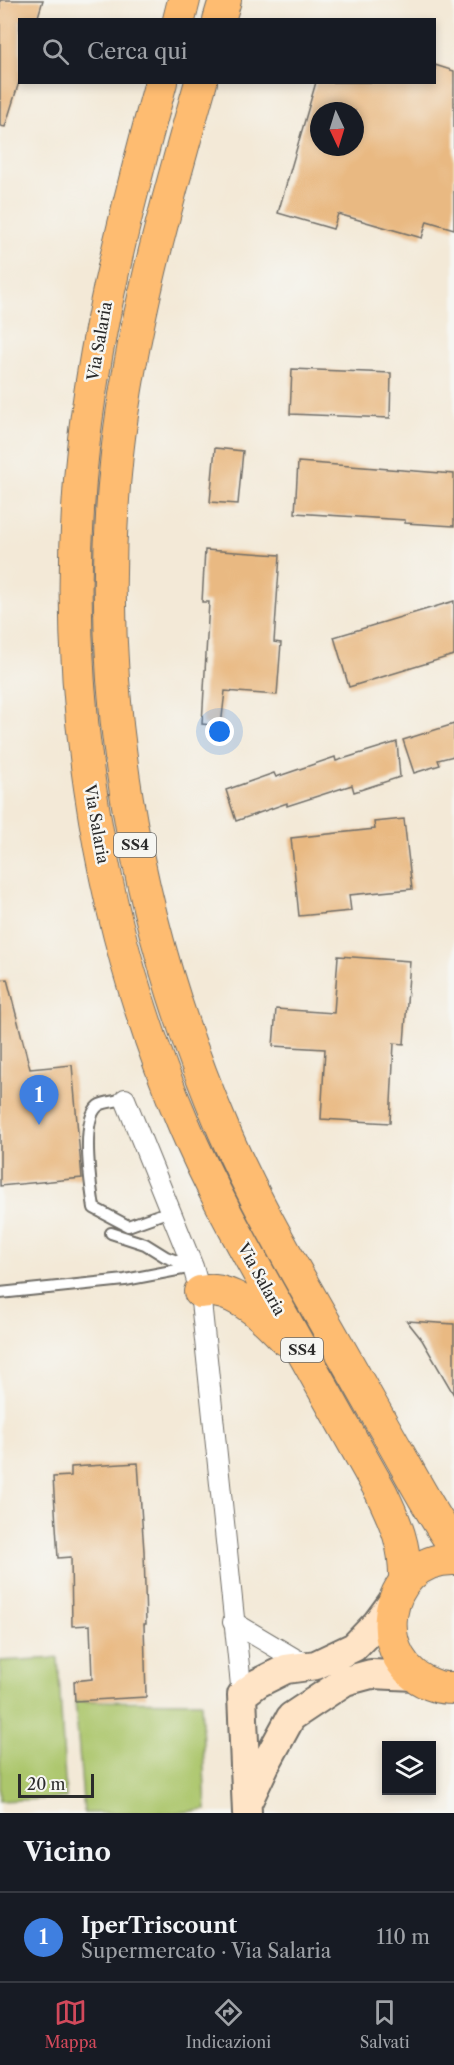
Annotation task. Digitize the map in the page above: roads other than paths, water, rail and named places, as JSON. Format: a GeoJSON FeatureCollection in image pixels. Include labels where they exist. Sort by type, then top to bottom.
{"type":"FeatureCollection","features":[{"type":"Feature","properties":{"kind":"main road"},"geometry":{"type":"LineString","coordinates":[[179,18],[184,0]]}},
{"type":"Feature","properties":{"kind":"main road"},"geometry":{"type":"LineString","coordinates":[[220,18],[225,0]]}},
{"type":"Feature","properties":{"kind":"main road","name":"Via Salaria"},"geometry":{"type":"LineString","coordinates":[[160,84],[109,285],[84,439],[76,536],[75,593],[79,683],[89,778],[111,898],[138,999],[183,1124],[231,1225],[395,1522],[406,1561],[389,1618],[391,1639],[400,1659],[440,1686]]}},
{"type":"Feature","properties":{"kind":"main road","name":"Via Salaria"},"geometry":{"type":"LineString","coordinates":[[200,84],[162,220],[144,295],[117,453],[112,522],[110,628],[116,723],[129,809],[140,871],[173,996],[197,1066],[225,1133],[279,1241],[429,1507],[454,1546]]}},
{"type":"Feature","properties":{"kind":"main road"},"geometry":{"type":"LineString","coordinates":[[196,1280],[214,1291],[243,1302],[272,1326],[311,1367]]}},
{"type":"Feature","properties":{"kind":"main road"},"geometry":{"type":"LineString","coordinates":[[399,1590],[422,1567],[445,1559],[454,1559]]}},
{"type":"Feature","properties":{"kind":"street"},"geometry":{"type":"LineString","coordinates":[[125,1099],[196,1280],[242,1695],[247,1808]]}},
{"type":"Feature","properties":{"kind":"street"},"geometry":{"type":"LineString","coordinates":[[242,1695],[258,1683],[286,1669],[316,1665],[354,1647],[377,1623],[399,1590]]}},
{"type":"Feature","properties":{"kind":"street"},"geometry":{"type":"LineString","coordinates":[[233,1622],[297,1660],[316,1665]]}},
{"type":"Feature","properties":{"kind":"street"},"geometry":{"type":"LineString","coordinates":[[247,1808],[266,1763],[291,1717],[345,1681],[370,1674],[440,1686]]}},
{"type":"Feature","properties":{"kind":"lane"},"geometry":{"type":"LineString","coordinates":[[125,1099],[99,1105],[94,1111],[88,1147],[94,1208],[128,1226]]}},
{"type":"Feature","properties":{"kind":"lane"},"geometry":{"type":"LineString","coordinates":[[170,1211],[111,1233],[144,1244],[166,1257],[196,1280]]}},
{"type":"Feature","properties":{"kind":"lane"},"geometry":{"type":"LineString","coordinates":[[0,1293],[125,1281],[196,1280]]}},
{"type":"Feature","properties":{"kind":"place","name":"IperTriscount"},"geometry":{"type":"Point","coordinates":[39,1125]}}]}
